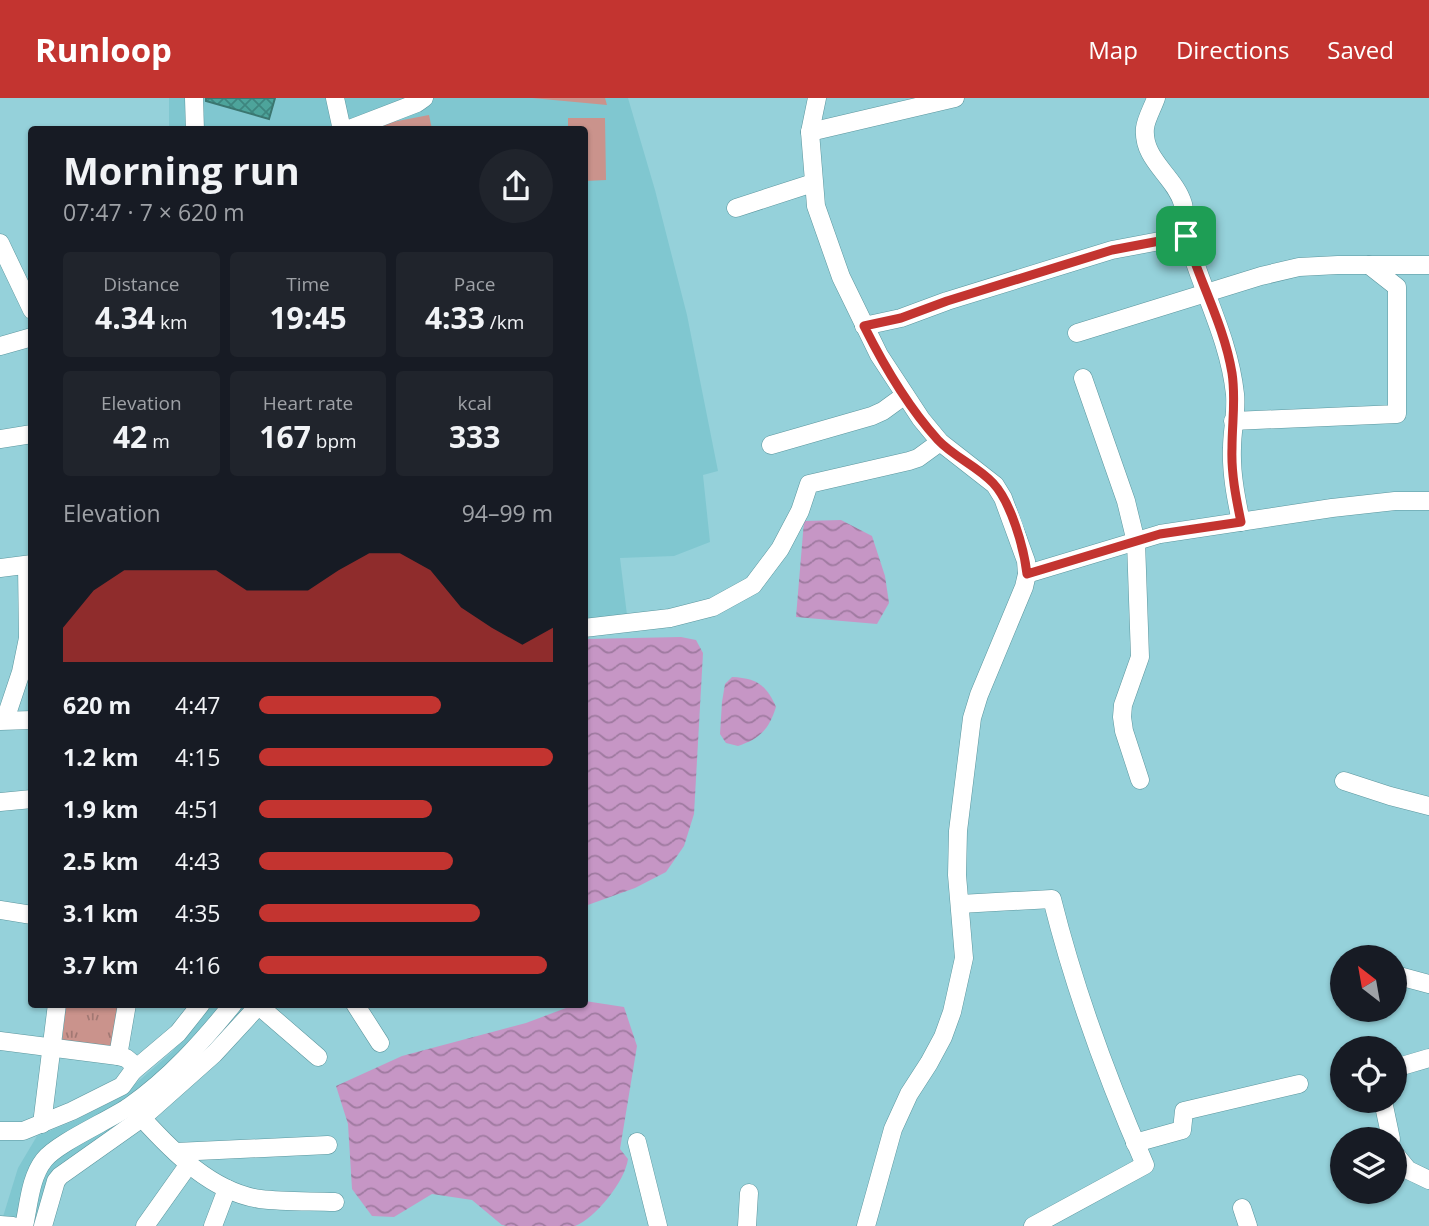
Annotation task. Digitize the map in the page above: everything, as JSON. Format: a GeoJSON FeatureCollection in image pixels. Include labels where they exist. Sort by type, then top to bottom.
{"type":"FeatureCollection","features":[{"type":"Feature","properties":{"kind":"street"},"geometry":{"type":"LineString","coordinates":[[194,98],[195,126]]}},
{"type":"Feature","properties":{"kind":"street"},"geometry":{"type":"LineString","coordinates":[[335,98],[343,126]]}},
{"type":"Feature","properties":{"kind":"street"},"geometry":{"type":"LineString","coordinates":[[355,126],[424,98]]}},
{"type":"Feature","properties":{"kind":"street"},"geometry":{"type":"LineString","coordinates":[[817,98],[810,132],[816,206],[841,277],[879,355],[905,395],[940,442],[995,485],[1010,513],[1026,561],[1027,574],[972,718],[958,831],[964,958],[953,1012],[943,1038],[909,1094],[893,1129],[866,1226]]}},
{"type":"Feature","properties":{"kind":"street"},"geometry":{"type":"LineString","coordinates":[[810,132],[956,98]]}},
{"type":"Feature","properties":{"kind":"street"},"geometry":{"type":"LineString","coordinates":[[1156,98],[1145,128],[1147,143],[1157,165],[1178,190],[1184,205],[1186,236],[1229,359],[1235,397],[1231,449],[1241,522]]}},
{"type":"Feature","properties":{"kind":"street"},"geometry":{"type":"LineString","coordinates":[[736,208],[813,183]]}},
{"type":"Feature","properties":{"kind":"street"},"geometry":{"type":"LineString","coordinates":[[864,326],[901,318],[1112,250],[1186,236]]}},
{"type":"Feature","properties":{"kind":"street"},"geometry":{"type":"LineString","coordinates":[[0,243],[28,301]]}},
{"type":"Feature","properties":{"kind":"street"},"geometry":{"type":"LineString","coordinates":[[1233,421],[1397,414],[1396,286],[1369,265]]}},
{"type":"Feature","properties":{"kind":"street"},"geometry":{"type":"LineString","coordinates":[[1077,333],[1299,267],[1429,265]]}},
{"type":"Feature","properties":{"kind":"street"},"geometry":{"type":"LineString","coordinates":[[0,346],[28,338]]}},
{"type":"Feature","properties":{"kind":"street"},"geometry":{"type":"LineString","coordinates":[[1083,378],[1126,500],[1136,542],[1140,657],[1123,705],[1122,717],[1140,780]]}},
{"type":"Feature","properties":{"kind":"street"},"geometry":{"type":"LineString","coordinates":[[771,445],[872,416],[884,411],[905,395]]}},
{"type":"Feature","properties":{"kind":"street"},"geometry":{"type":"LineString","coordinates":[[0,439],[28,435]]}},
{"type":"Feature","properties":{"kind":"street"},"geometry":{"type":"LineString","coordinates":[[588,628],[670,618],[713,607],[753,585],[780,550],[800,511],[809,484],[909,461],[918,458],[940,442]]}},
{"type":"Feature","properties":{"kind":"street"},"geometry":{"type":"LineString","coordinates":[[1027,574],[1160,534],[1395,500],[1429,500]]}},
{"type":"Feature","properties":{"kind":"street"},"geometry":{"type":"LineString","coordinates":[[0,568],[28,564]]}},
{"type":"Feature","properties":{"kind":"street"},"geometry":{"type":"LineString","coordinates":[[28,638],[21,672],[3,721],[28,720]]}},
{"type":"Feature","properties":{"kind":"street"},"geometry":{"type":"LineString","coordinates":[[1344,781],[1429,806]]}},
{"type":"Feature","properties":{"kind":"street"},"geometry":{"type":"LineString","coordinates":[[0,802],[28,799]]}},
{"type":"Feature","properties":{"kind":"street"},"geometry":{"type":"LineString","coordinates":[[960,904],[1052,899],[1067,958],[1107,1077],[1145,1165],[1033,1226]]}},
{"type":"Feature","properties":{"kind":"street"},"geometry":{"type":"LineString","coordinates":[[0,914],[28,915]]}},
{"type":"Feature","properties":{"kind":"street"},"geometry":{"type":"LineString","coordinates":[[1407,978],[1429,984]]}},
{"type":"Feature","properties":{"kind":"street"},"geometry":{"type":"LineString","coordinates":[[42,1124],[56,1008]]}},
{"type":"Feature","properties":{"kind":"street"},"geometry":{"type":"LineString","coordinates":[[118,1056],[126,1008]]}},
{"type":"Feature","properties":{"kind":"street"},"geometry":{"type":"LineString","coordinates":[[0,1131],[23,1131],[42,1124],[122,1086],[133,1071],[178,1033],[198,1008]]}},
{"type":"Feature","properties":{"kind":"street"},"geometry":{"type":"LineString","coordinates":[[24,1226],[35,1176],[46,1157],[146,1094],[189,1056],[230,1008]]}},
{"type":"Feature","properties":{"kind":"street"},"geometry":{"type":"LineString","coordinates":[[43,1226],[56,1181],[60,1176],[142,1118],[214,1054],[257,1008]]}},
{"type":"Feature","properties":{"kind":"street"},"geometry":{"type":"LineString","coordinates":[[263,1008],[318,1057]]}},
{"type":"Feature","properties":{"kind":"street"},"geometry":{"type":"LineString","coordinates":[[358,1008],[380,1043]]}},
{"type":"Feature","properties":{"kind":"street"},"geometry":{"type":"LineString","coordinates":[[0,1041],[118,1056],[132,1063],[133,1071]]}},
{"type":"Feature","properties":{"kind":"street"},"geometry":{"type":"LineString","coordinates":[[1407,1064],[1429,1058]]}},
{"type":"Feature","properties":{"kind":"street"},"geometry":{"type":"LineString","coordinates":[[1135,1143],[1182,1130],[1184,1111],[1299,1084]]}},
{"type":"Feature","properties":{"kind":"street"},"geometry":{"type":"LineString","coordinates":[[142,1118],[182,1158],[227,1189],[260,1199],[335,1202]]}},
{"type":"Feature","properties":{"kind":"street"},"geometry":{"type":"LineString","coordinates":[[637,1142],[658,1226]]}},
{"type":"Feature","properties":{"kind":"street"},"geometry":{"type":"LineString","coordinates":[[182,1158],[328,1145]]}},
{"type":"Feature","properties":{"kind":"street"},"geometry":{"type":"LineString","coordinates":[[145,1226],[182,1158]]}},
{"type":"Feature","properties":{"kind":"street"},"geometry":{"type":"LineString","coordinates":[[1407,1169],[1429,1180]]}},
{"type":"Feature","properties":{"kind":"street"},"geometry":{"type":"LineString","coordinates":[[213,1226],[227,1189]]}},
{"type":"Feature","properties":{"kind":"street"},"geometry":{"type":"LineString","coordinates":[[747,1226],[750,1193]]}},
{"type":"Feature","properties":{"kind":"street"},"geometry":{"type":"LineString","coordinates":[[1242,1208],[1248,1226]]}},
{"type":"Feature","properties":{"kind":"street"},"geometry":{"type":"LineString","coordinates":[[0,1224],[13,1226]]}},
{"type":"Feature","properties":{"kind":"shaded area"},"geometry":{"type":"Polygon","coordinates":[[[169,98],[628,98],[687,315],[718,471],[703,475],[710,542],[674,556],[620,558],[627,615],[588,622],[588,126],[169,126],[169,98]]]}},
{"type":"Feature","properties":{"kind":"shaded area"},"geometry":{"type":"Polygon","coordinates":[[[207,1008],[249,1008],[181,1079],[55,1171],[40,1226],[2,1220],[18,1168],[37,1136],[119,1098],[172,1052],[207,1008]]]}},
{"type":"Feature","properties":{"kind":"green space"},"geometry":{"type":"Polygon","coordinates":[[[532,98],[605,98],[607,105],[532,98]]]}},
{"type":"Feature","properties":{"kind":"green space"},"geometry":{"type":"Polygon","coordinates":[[[429,115],[431,126],[371,126],[429,115]]]}},
{"type":"Feature","properties":{"kind":"green space"},"geometry":{"type":"Polygon","coordinates":[[[568,118],[605,118],[606,180],[588,181],[588,126],[568,126],[568,118]]]}},
{"type":"Feature","properties":{"kind":"green space"},"geometry":{"type":"Polygon","coordinates":[[[66,1008],[122,1008],[114,1054],[61,1050],[66,1008]]]}},
{"type":"Feature","properties":{"kind":"water"},"geometry":{"type":"Polygon","coordinates":[[[841,520],[872,536],[885,576],[889,603],[877,624],[796,617],[804,521],[841,520]]]}},
{"type":"Feature","properties":{"kind":"water"},"geometry":{"type":"Polygon","coordinates":[[[681,637],[696,640],[703,653],[694,814],[684,846],[666,872],[635,888],[588,905],[588,639],[681,637]]]}},
{"type":"Feature","properties":{"kind":"water"},"geometry":{"type":"Polygon","coordinates":[[[732,677],[760,684],[769,693],[776,707],[763,732],[738,746],[726,743],[720,734],[725,684],[732,677]]]}},
{"type":"Feature","properties":{"kind":"water"},"geometry":{"type":"Polygon","coordinates":[[[588,1001],[624,1007],[637,1046],[620,1149],[628,1159],[621,1178],[608,1198],[592,1215],[575,1226],[502,1225],[472,1200],[432,1194],[394,1217],[372,1216],[352,1189],[348,1124],[336,1086],[402,1056],[526,1023],[566,1008],[588,1008],[588,1001]]]}},
{"type":"Feature","properties":{"kind":"building"},"geometry":{"type":"Polygon","coordinates":[[[206,98],[275,98],[269,119],[206,101],[206,98]]]}},
{"type":"Feature","properties":{"kind":"route"},"geometry":{"type":"LineString","coordinates":[[1186,236],[1226,347],[1231,372],[1235,397],[1231,449],[1241,522],[1160,534],[1027,574],[1026,561],[1010,513],[995,485],[940,442],[921,419],[879,355],[864,326],[901,318],[1112,250],[1186,236]]}}]}
